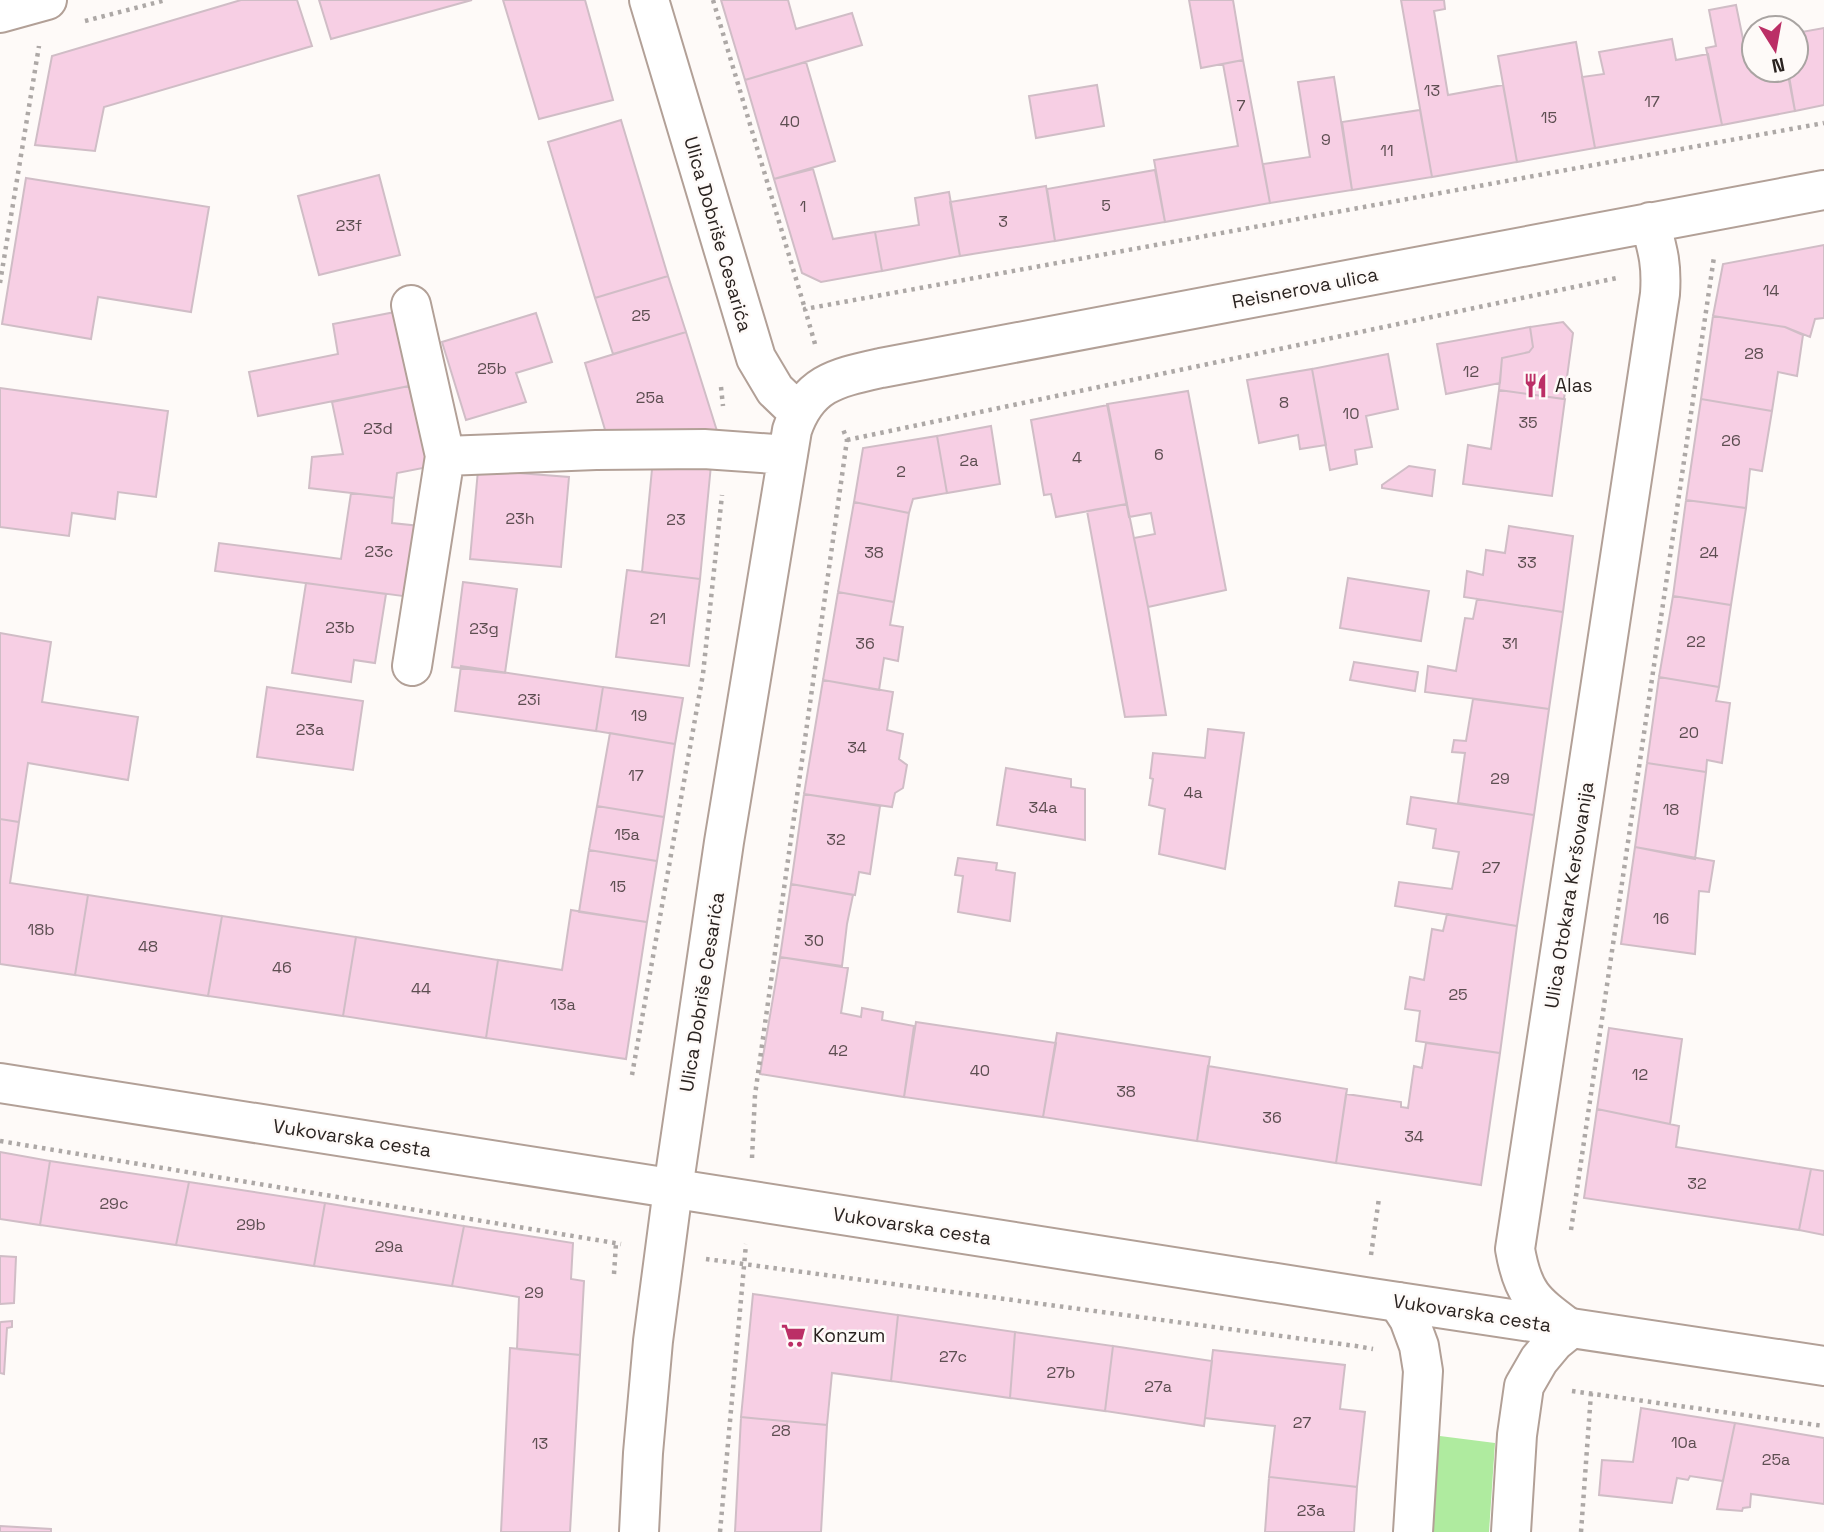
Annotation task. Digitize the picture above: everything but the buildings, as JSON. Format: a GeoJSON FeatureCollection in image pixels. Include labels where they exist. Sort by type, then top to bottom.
{"type":"FeatureCollection","features":[{"type":"Feature","properties":{"kind":"street"},"geometry":{"type":"LineString","coordinates":[[0,13],[47,0]]}},
{"type":"Feature","properties":{"kind":"street","name":"Ulica Dobriše Cesarića"},"geometry":{"type":"LineString","coordinates":[[639,1532],[653,1341],[673,1189],[724,842],[792,430],[799,412],[775,390],[755,358],[649,0]]}},
{"type":"Feature","properties":{"kind":"street","name":"Reisnerova ulica"},"geometry":{"type":"LineString","coordinates":[[799,412],[811,394],[827,384],[881,368],[1824,190]]}},
{"type":"Feature","properties":{"kind":"street","name":"Ulica Otokara Keršovanija"},"geometry":{"type":"LineString","coordinates":[[1570,1329],[1540,1307],[1527,1289],[1520,1274],[1515,1249],[1660,294],[1660,255],[1650,222]]}},
{"type":"Feature","properties":{"kind":"street"},"geometry":{"type":"LineString","coordinates":[[411,305],[445,456],[412,666]]}},
{"type":"Feature","properties":{"kind":"street"},"geometry":{"type":"LineString","coordinates":[[445,456],[596,450],[727,449],[788,455]]}},
{"type":"Feature","properties":{"kind":"street","name":"Vukovarska cesta"},"geometry":{"type":"LineString","coordinates":[[0,1083],[1570,1329],[1824,1366]]}},
{"type":"Feature","properties":{"kind":"street"},"geometry":{"type":"LineString","coordinates":[[1398,1302],[1409,1320],[1419,1346],[1423,1371],[1413,1532]]}},
{"type":"Feature","properties":{"kind":"street"},"geometry":{"type":"LineString","coordinates":[[1511,1532],[1517,1436],[1524,1386],[1553,1342],[1570,1329]]}},
{"type":"Feature","properties":{"kind":"path"},"geometry":{"type":"LineString","coordinates":[[713,0],[827,384],[847,440],[755,1095],[750,1201],[720,1532]]}},
{"type":"Feature","properties":{"kind":"path"},"geometry":{"type":"LineString","coordinates":[[0,283],[39,46]]}},
{"type":"Feature","properties":{"kind":"path"},"geometry":{"type":"LineString","coordinates":[[805,309],[1824,123]]}},
{"type":"Feature","properties":{"kind":"path"},"geometry":{"type":"LineString","coordinates":[[1571,1230],[1714,257],[1726,255]]}},
{"type":"Feature","properties":{"kind":"path"},"geometry":{"type":"LineString","coordinates":[[847,440],[1662,270]]}},
{"type":"Feature","properties":{"kind":"path"},"geometry":{"type":"LineString","coordinates":[[632,1075],[703,674],[727,449],[720,380]]}},
{"type":"Feature","properties":{"kind":"path"},"geometry":{"type":"LineString","coordinates":[[0,1140],[744,1265],[1356,1346],[1384,1352],[1423,1371]]}},
{"type":"Feature","properties":{"kind":"path"},"geometry":{"type":"LineString","coordinates":[[1524,1386],[1824,1426]]}},
{"type":"Feature","properties":{"kind":"path"},"geometry":{"type":"LineString","coordinates":[[1581,1532],[1591,1393]]}},
{"type":"Feature","properties":{"kind":"green space"},"geometry":{"type":"Polygon","coordinates":[[[1432,1435],[1495,1443],[1489,1532],[1426,1532],[1432,1435]]]}},
{"type":"Feature","properties":{"kind":"place","name":"Alas"},"geometry":{"type":"Point","coordinates":[1535,385]}},
{"type":"Feature","properties":{"kind":"place","name":"Konzum"},"geometry":{"type":"Point","coordinates":[793,1335]}}]}
